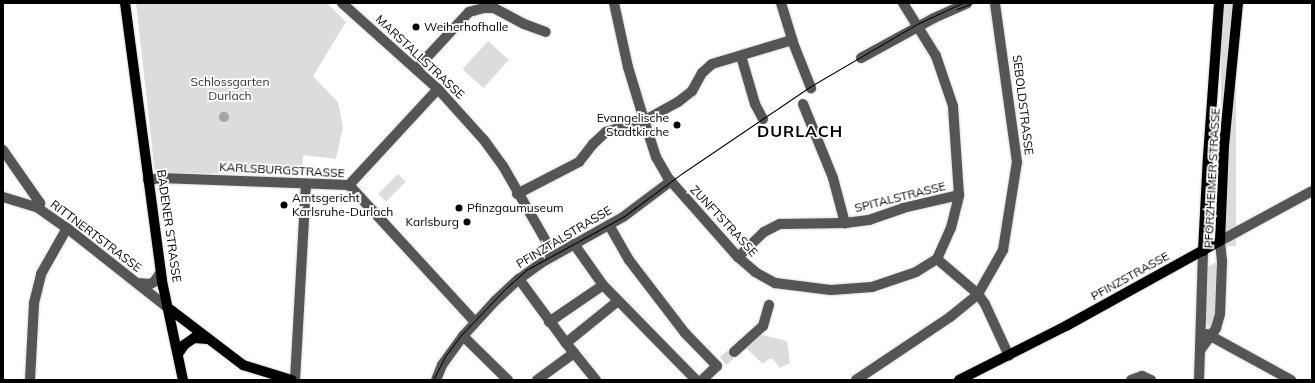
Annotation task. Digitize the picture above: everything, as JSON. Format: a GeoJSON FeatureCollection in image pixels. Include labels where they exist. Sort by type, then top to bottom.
{"type":"FeatureCollection","features":[{"type":"Feature","properties":{"kind":"main road","name":"BADENER STRASSE"},"geometry":{"type":"LineString","coordinates":[[125,3],[161,272],[183,380]]}},
{"type":"Feature","properties":{"kind":"main road","name":"PFORZHEIMER STRASSE"},"geometry":{"type":"LineString","coordinates":[[1203,251],[1219,3]]}},
{"type":"Feature","properties":{"kind":"main road","name":"PFORZHEIMER STRASSE"},"geometry":{"type":"LineString","coordinates":[[1220,242],[1224,146],[1238,3]]}},
{"type":"Feature","properties":{"kind":"main road","name":"PFINZSTRASSE"},"geometry":{"type":"LineString","coordinates":[[959,380],[1009,356],[1220,242]]}},
{"type":"Feature","properties":{"kind":"main road"},"geometry":{"type":"LineString","coordinates":[[167,307],[243,365],[292,380]]}},
{"type":"Feature","properties":{"kind":"main road"},"geometry":{"type":"LineString","coordinates":[[178,354],[188,341],[194,338],[208,338]]}},
{"type":"Feature","properties":{"kind":"street","name":"MARSTALLSTRASSE"},"geometry":{"type":"LineString","coordinates":[[342,3],[438,89],[484,140],[503,166],[517,194],[554,255]]}},
{"type":"Feature","properties":{"kind":"street","name":"ZUNFTSTRASSE"},"geometry":{"type":"LineString","coordinates":[[614,3],[639,122],[658,161],[671,181],[738,256],[755,272],[775,282],[831,290],[872,287],[916,272],[937,259]]}},
{"type":"Feature","properties":{"kind":"street"},"geometry":{"type":"LineString","coordinates":[[781,3],[792,40],[811,88]]}},
{"type":"Feature","properties":{"kind":"street"},"geometry":{"type":"LineString","coordinates":[[903,3],[936,56],[953,106],[959,195],[951,228],[937,259],[978,294],[985,304],[1009,356]]}},
{"type":"Feature","properties":{"kind":"street"},"geometry":{"type":"LineString","coordinates":[[861,58],[918,26],[967,3]]}},
{"type":"Feature","properties":{"kind":"street","name":"SEBOLDSTRASSE"},"geometry":{"type":"LineString","coordinates":[[856,380],[950,317],[978,294],[1003,250],[1017,162],[995,3]]}},
{"type":"Feature","properties":{"kind":"street"},"geometry":{"type":"LineString","coordinates":[[416,69],[469,12],[484,8],[494,8],[524,24],[546,32]]}},
{"type":"Feature","properties":{"kind":"street"},"geometry":{"type":"LineString","coordinates":[[517,194],[580,162],[593,144],[606,132],[639,122],[678,102],[692,91],[702,73],[712,64],[792,40]]}},
{"type":"Feature","properties":{"kind":"street"},"geometry":{"type":"LineString","coordinates":[[742,56],[755,104],[763,119]]}},
{"type":"Feature","properties":{"kind":"street"},"geometry":{"type":"LineString","coordinates":[[349,185],[438,89]]}},
{"type":"Feature","properties":{"kind":"street"},"geometry":{"type":"LineString","coordinates":[[803,104],[833,178],[845,223]]}},
{"type":"Feature","properties":{"kind":"street"},"geometry":{"type":"LineString","coordinates":[[3,150],[40,203],[38,208]]}},
{"type":"Feature","properties":{"kind":"street","name":"KARLSBURGSTRASSE"},"geometry":{"type":"LineString","coordinates":[[148,180],[161,178],[306,185],[349,185],[475,322]]}},
{"type":"Feature","properties":{"kind":"street","name":"PFINZTALSTRASSE"},"geometry":{"type":"LineString","coordinates":[[436,380],[442,365],[463,336],[475,322],[519,279],[578,240],[609,225],[671,181]]}},
{"type":"Feature","properties":{"kind":"street"},"geometry":{"type":"LineString","coordinates":[[296,380],[306,185]]}},
{"type":"Feature","properties":{"kind":"street","name":"PFINZSTRASSE"},"geometry":{"type":"LineString","coordinates":[[1220,242],[1312,191]]}},
{"type":"Feature","properties":{"kind":"street","name":"SPITALSTRASSE"},"geometry":{"type":"LineString","coordinates":[[738,256],[764,232],[780,224],[845,223],[868,220],[903,208],[959,195]]}},
{"type":"Feature","properties":{"kind":"street","name":"RITTNERTSTRASSE"},"geometry":{"type":"LineString","coordinates":[[3,198],[38,208],[67,228],[167,307]]}},
{"type":"Feature","properties":{"kind":"street"},"geometry":{"type":"LineString","coordinates":[[609,225],[633,266],[685,332],[720,364],[702,380]]}},
{"type":"Feature","properties":{"kind":"street"},"geometry":{"type":"LineString","coordinates":[[30,380],[34,303],[41,274],[67,228]]}},
{"type":"Feature","properties":{"kind":"street"},"geometry":{"type":"LineString","coordinates":[[578,240],[603,285],[696,380]]}},
{"type":"Feature","properties":{"kind":"street","name":"PFORZHEIMER STRASSE"},"geometry":{"type":"LineString","coordinates":[[1201,349],[1212,336],[1219,321],[1221,306],[1222,261],[1220,242]]}},
{"type":"Feature","properties":{"kind":"street","name":"PFORZHEIMER STRASSE"},"geometry":{"type":"LineString","coordinates":[[1199,380],[1203,251]]}},
{"type":"Feature","properties":{"kind":"street"},"geometry":{"type":"LineString","coordinates":[[137,283],[150,284],[154,282],[161,272]]}},
{"type":"Feature","properties":{"kind":"street"},"geometry":{"type":"LineString","coordinates":[[519,279],[566,343],[596,380]]}},
{"type":"Feature","properties":{"kind":"street"},"geometry":{"type":"LineString","coordinates":[[550,322],[603,285]]}},
{"type":"Feature","properties":{"kind":"street"},"geometry":{"type":"LineString","coordinates":[[566,343],[618,301]]}},
{"type":"Feature","properties":{"kind":"street"},"geometry":{"type":"LineString","coordinates":[[734,352],[763,326],[769,305]]}},
{"type":"Feature","properties":{"kind":"street"},"geometry":{"type":"LineString","coordinates":[[1201,332],[1212,336],[1221,343],[1291,380]]}},
{"type":"Feature","properties":{"kind":"street"},"geometry":{"type":"LineString","coordinates":[[463,336],[508,380]]}},
{"type":"Feature","properties":{"kind":"street"},"geometry":{"type":"LineString","coordinates":[[537,380],[574,353]]}},
{"type":"Feature","properties":{"kind":"street"},"geometry":{"type":"LineString","coordinates":[[1131,380],[1142,376],[1151,380]]}},
{"type":"Feature","properties":{"kind":"green space","name":"Schlossgarten Durlach"},"geometry":{"type":"Polygon","coordinates":[[[136,3],[327,3],[346,22],[313,76],[338,102],[343,127],[336,159],[303,155],[302,174],[155,173],[136,3]]]}},
{"type":"Feature","properties":{"kind":"green space"},"geometry":{"type":"Polygon","coordinates":[[[1221,3],[1236,3],[1236,246],[1221,246],[1221,3]]]}},
{"type":"Feature","properties":{"kind":"green space"},"geometry":{"type":"Polygon","coordinates":[[[488,41],[509,60],[483,88],[463,69],[488,41]]]}},
{"type":"Feature","properties":{"kind":"green space"},"geometry":{"type":"Polygon","coordinates":[[[398,174],[406,182],[386,202],[378,194],[398,174]]]}},
{"type":"Feature","properties":{"kind":"green space"},"geometry":{"type":"Polygon","coordinates":[[[1216,262],[1217,318],[1211,327],[1208,326],[1206,321],[1207,267],[1216,262]]]}},
{"type":"Feature","properties":{"kind":"green space"},"geometry":{"type":"Polygon","coordinates":[[[758,334],[787,341],[790,363],[780,368],[773,359],[769,359],[763,364],[745,347],[758,334]]]}},
{"type":"Feature","properties":{"kind":"shaded area"},"geometry":{"type":"Polygon","coordinates":[[[222,112],[226,112],[229,117],[226,122],[222,122],[219,119],[219,115],[222,112]]]}},
{"type":"Feature","properties":{"kind":"tunnel"},"geometry":{"type":"LineString","coordinates":[[723,361],[734,352]]}},
{"type":"Feature","properties":{"kind":"tram line"},"geometry":{"type":"LineString","coordinates":[[433,380],[446,355],[461,335],[505,289],[526,270],[623,217],[681,174],[811,86],[917,24],[962,3]]}},
{"type":"Feature","properties":{"kind":"tram line"},"geometry":{"type":"LineString","coordinates":[[957,9],[973,3]]}},
{"type":"Feature","properties":{"kind":"place","name":"Weiherhofhalle"},"geometry":{"type":"Point","coordinates":[416,27]}},
{"type":"Feature","properties":{"kind":"place","name":"Evangelische Stadtkirche"},"geometry":{"type":"Point","coordinates":[677,125]}},
{"type":"Feature","properties":{"kind":"place","name":"Amtsgericht Karlsruhe-Durlach"},"geometry":{"type":"Point","coordinates":[284,205]}},
{"type":"Feature","properties":{"kind":"place","name":"Pfinzgaumuseum"},"geometry":{"type":"Point","coordinates":[459,208]}},
{"type":"Feature","properties":{"kind":"place","name":"Karlsburg"},"geometry":{"type":"Point","coordinates":[467,222]}},
{"type":"Feature","properties":{"kind":"district","name":"DURLACH"},"geometry":{"type":"Point","coordinates":[800,131]}}]}
